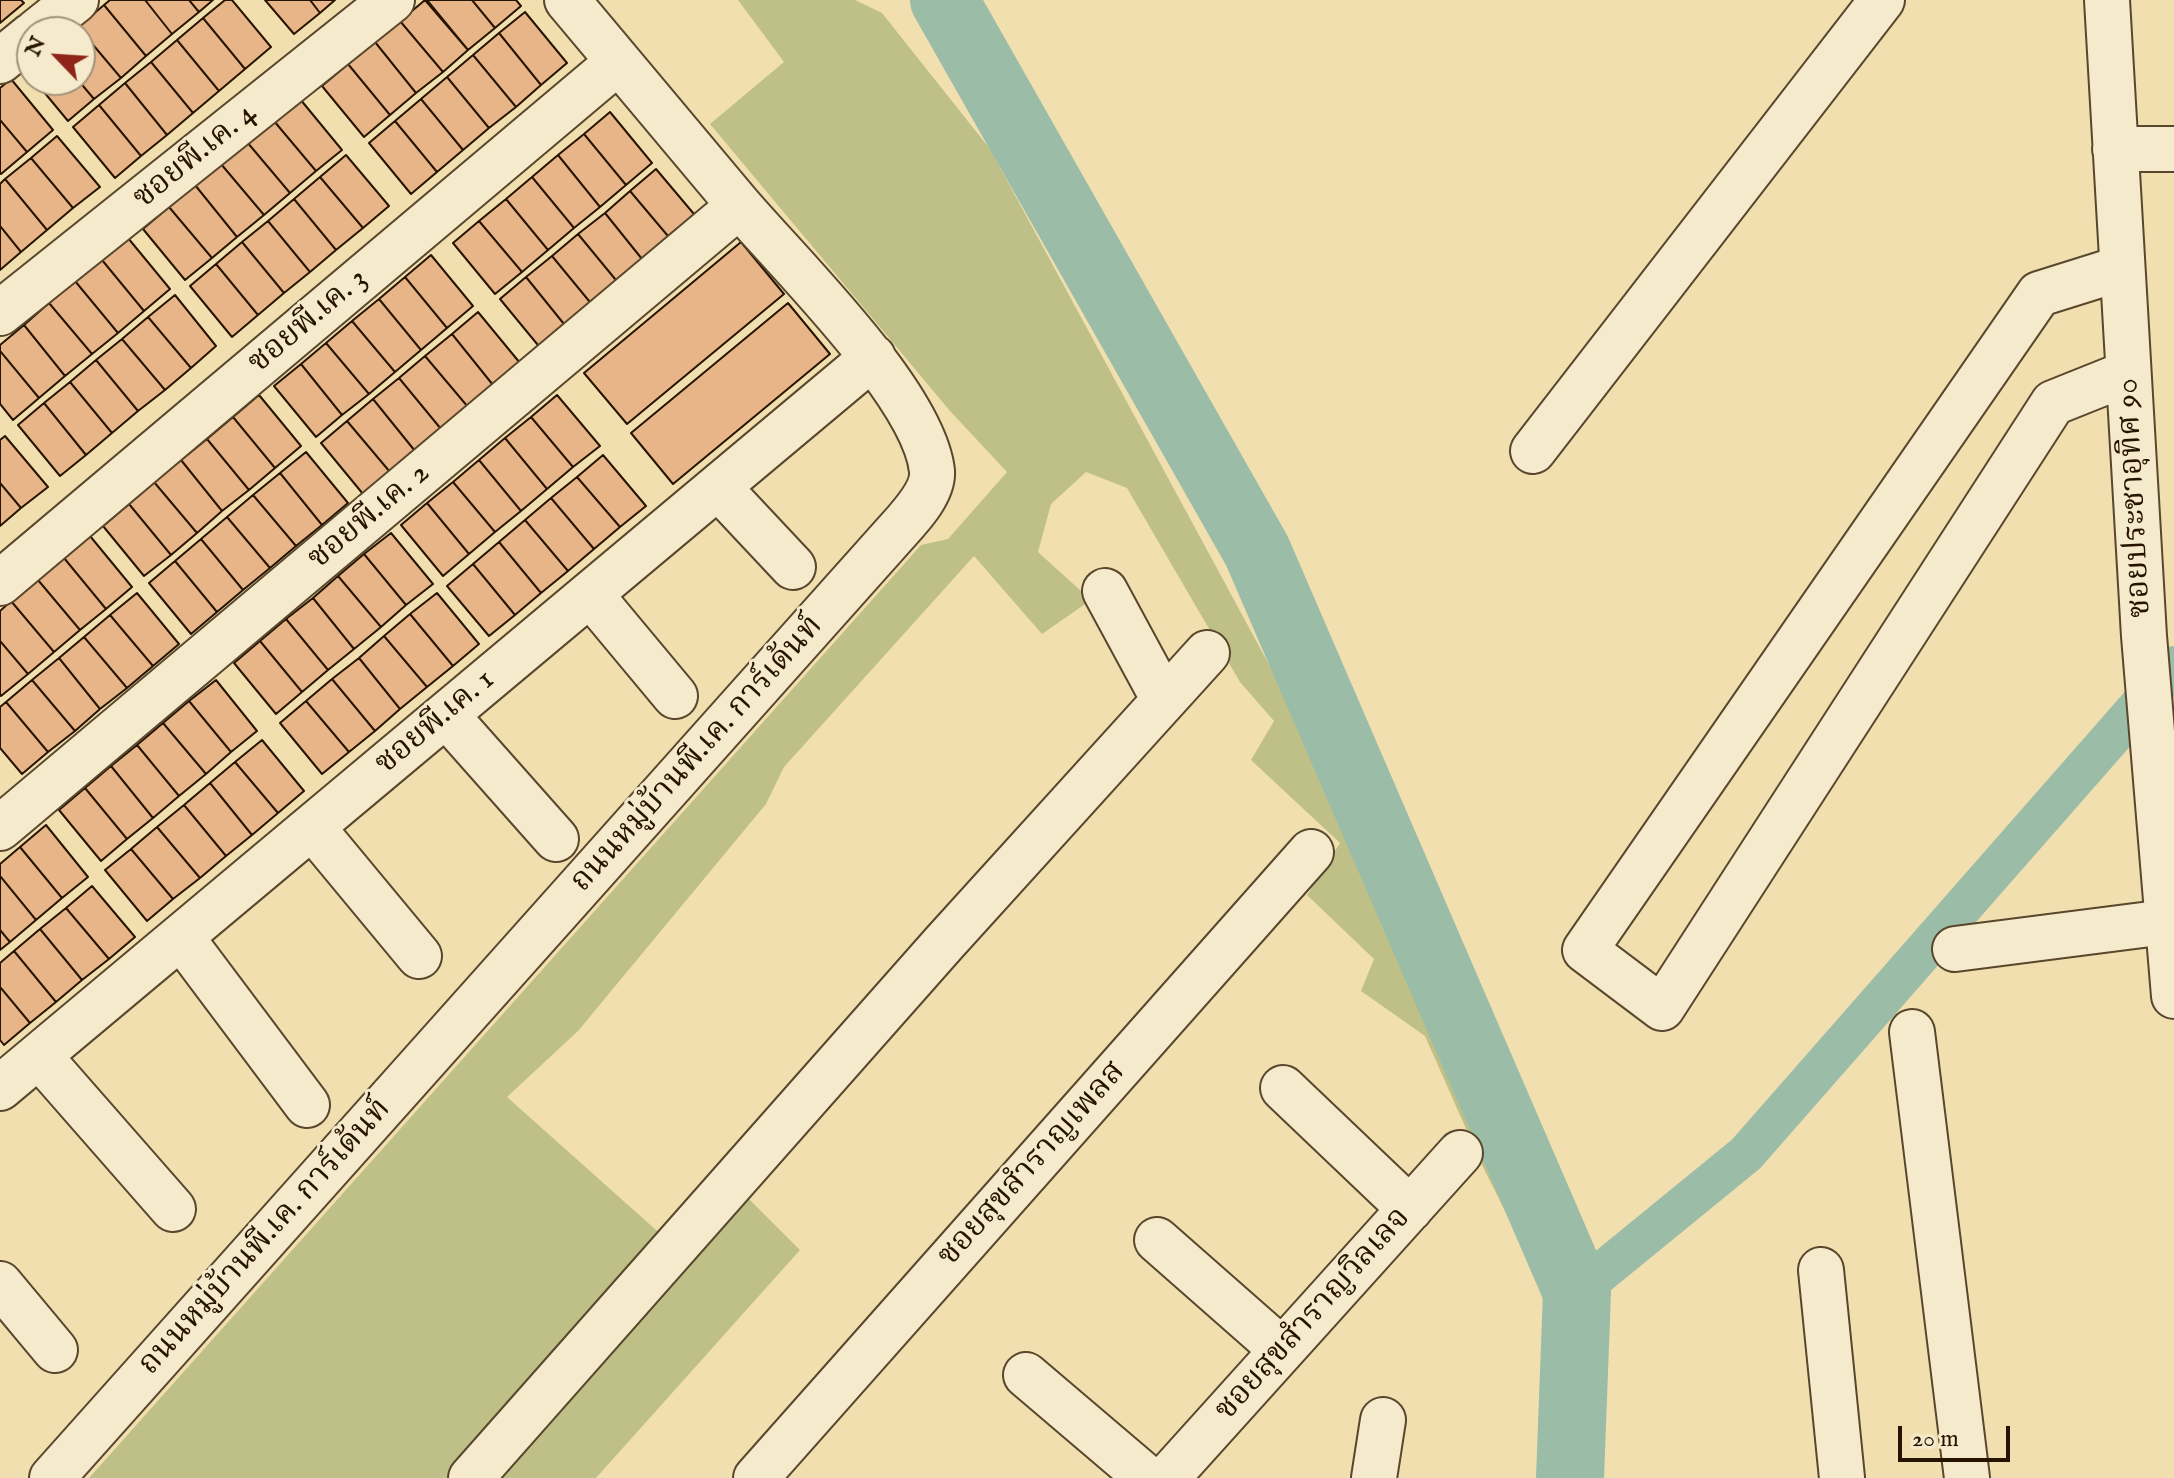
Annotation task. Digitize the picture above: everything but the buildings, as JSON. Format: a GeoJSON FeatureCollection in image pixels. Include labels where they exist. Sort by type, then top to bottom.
{"type":"FeatureCollection","features":[{"type":"Feature","properties":{"kind":"street"},"geometry":{"type":"LineString","coordinates":[[56,16],[76,0]]}},
{"type":"Feature","properties":{"kind":"street","name":"ซอยพี.เค. 4"},"geometry":{"type":"LineString","coordinates":[[0,313],[392,0]]}},
{"type":"Feature","properties":{"kind":"street","name":"ถนนหมู่บ้านพี.เค. การ์เด้นท์"},"geometry":{"type":"LineString","coordinates":[[52,1478],[919,504],[933,474],[924,437],[873,357],[739,206],[567,0]]}},
{"type":"Feature","properties":{"kind":"street"},"geometry":{"type":"LineString","coordinates":[[1533,451],[1882,0]]}},
{"type":"Feature","properties":{"kind":"street","name":"ซอยประชาอุทิศ 90"},"geometry":{"type":"LineString","coordinates":[[2107,0],[2151,742],[2168,870],[2166,922],[2174,996]]}},
{"type":"Feature","properties":{"kind":"street"},"geometry":{"type":"LineString","coordinates":[[0,61],[16,48]]}},
{"type":"Feature","properties":{"kind":"street","name":"ซอยพี.เค. 3"},"geometry":{"type":"LineString","coordinates":[[0,583],[618,62]]}},
{"type":"Feature","properties":{"kind":"street"},"geometry":{"type":"LineString","coordinates":[[2115,149],[2174,149]]}},
{"type":"Feature","properties":{"kind":"street","name":"ซอยพี.เค. 2"},"geometry":{"type":"LineString","coordinates":[[0,828],[739,206]]}},
{"type":"Feature","properties":{"kind":"street"},"geometry":{"type":"LineString","coordinates":[[2122,268],[2039,294],[1585,950],[1662,1008],[2053,403],[2128,373]]}},
{"type":"Feature","properties":{"kind":"street","name":"ซอยพี.เค. 1"},"geometry":{"type":"LineString","coordinates":[[0,1088],[873,357]]}},
{"type":"Feature","properties":{"kind":"street"},"geometry":{"type":"LineString","coordinates":[[718,487],[793,567]]}},
{"type":"Feature","properties":{"kind":"street"},"geometry":{"type":"LineString","coordinates":[[1105,591],[1164,700]]}},
{"type":"Feature","properties":{"kind":"street"},"geometry":{"type":"LineString","coordinates":[[590,594],[675,696]]}},
{"type":"Feature","properties":{"kind":"street"},"geometry":{"type":"LineString","coordinates":[[471,1478],[1207,653]]}},
{"type":"Feature","properties":{"kind":"street"},"geometry":{"type":"LineString","coordinates":[[446,715],[556,839]]}},
{"type":"Feature","properties":{"kind":"street"},"geometry":{"type":"LineString","coordinates":[[312,827],[419,956]]}},
{"type":"Feature","properties":{"kind":"street","name":"ซอยสุขสำราญเพลส"},"geometry":{"type":"LineString","coordinates":[[756,1478],[1311,852]]}},
{"type":"Feature","properties":{"kind":"street"},"geometry":{"type":"LineString","coordinates":[[1955,949],[2166,922]]}},
{"type":"Feature","properties":{"kind":"street"},"geometry":{"type":"LineString","coordinates":[[181,937],[307,1105]]}},
{"type":"Feature","properties":{"kind":"street"},"geometry":{"type":"LineString","coordinates":[[1912,1032],[1967,1478]]}},
{"type":"Feature","properties":{"kind":"street"},"geometry":{"type":"LineString","coordinates":[[39,1056],[173,1209]]}},
{"type":"Feature","properties":{"kind":"street"},"geometry":{"type":"LineString","coordinates":[[1283,1088],[1410,1209]]}},
{"type":"Feature","properties":{"kind":"street","name":"ซอยสุขสำราญวิลเลจ"},"geometry":{"type":"LineString","coordinates":[[1167,1478],[1460,1153]]}},
{"type":"Feature","properties":{"kind":"street"},"geometry":{"type":"LineString","coordinates":[[1157,1240],[1282,1350]]}},
{"type":"Feature","properties":{"kind":"street"},"geometry":{"type":"LineString","coordinates":[[1821,1270],[1842,1478]]}},
{"type":"Feature","properties":{"kind":"street"},"geometry":{"type":"LineString","coordinates":[[0,1284],[55,1350]]}},
{"type":"Feature","properties":{"kind":"street"},"geometry":{"type":"LineString","coordinates":[[1026,1375],[1147,1478]]}},
{"type":"Feature","properties":{"kind":"street"},"geometry":{"type":"LineString","coordinates":[[1374,1478],[1383,1420]]}},
{"type":"Feature","properties":{"kind":"green space"},"geometry":{"type":"Polygon","coordinates":[[[738,0],[855,0],[882,13],[990,149],[1338,792],[1525,1251],[1482,1165],[1425,1036],[1361,991],[1374,959],[1307,895],[1340,843],[1251,760],[1274,721],[1240,682],[1127,488],[1086,472],[1051,504],[1038,552],[1091,600],[1042,634],[974,556],[784,767],[766,804],[578,1031],[507,1097],[665,1238],[450,1478],[89,1478],[921,545],[948,539],[1007,472],[950,411],[710,124],[784,62],[738,0]]]}},
{"type":"Feature","properties":{"kind":"green space"},"geometry":{"type":"Polygon","coordinates":[[[742,1192],[800,1250],[596,1478],[488,1478],[742,1192]]]}},
{"type":"Feature","properties":{"kind":"waterway"},"geometry":{"type":"LineString","coordinates":[[944,0],[1257,551],[1577,1292],[1570,1478]]}},
{"type":"Feature","properties":{"kind":"waterway"},"geometry":{"type":"LineString","coordinates":[[1577,1292],[1746,1154],[2174,666]]}}]}
